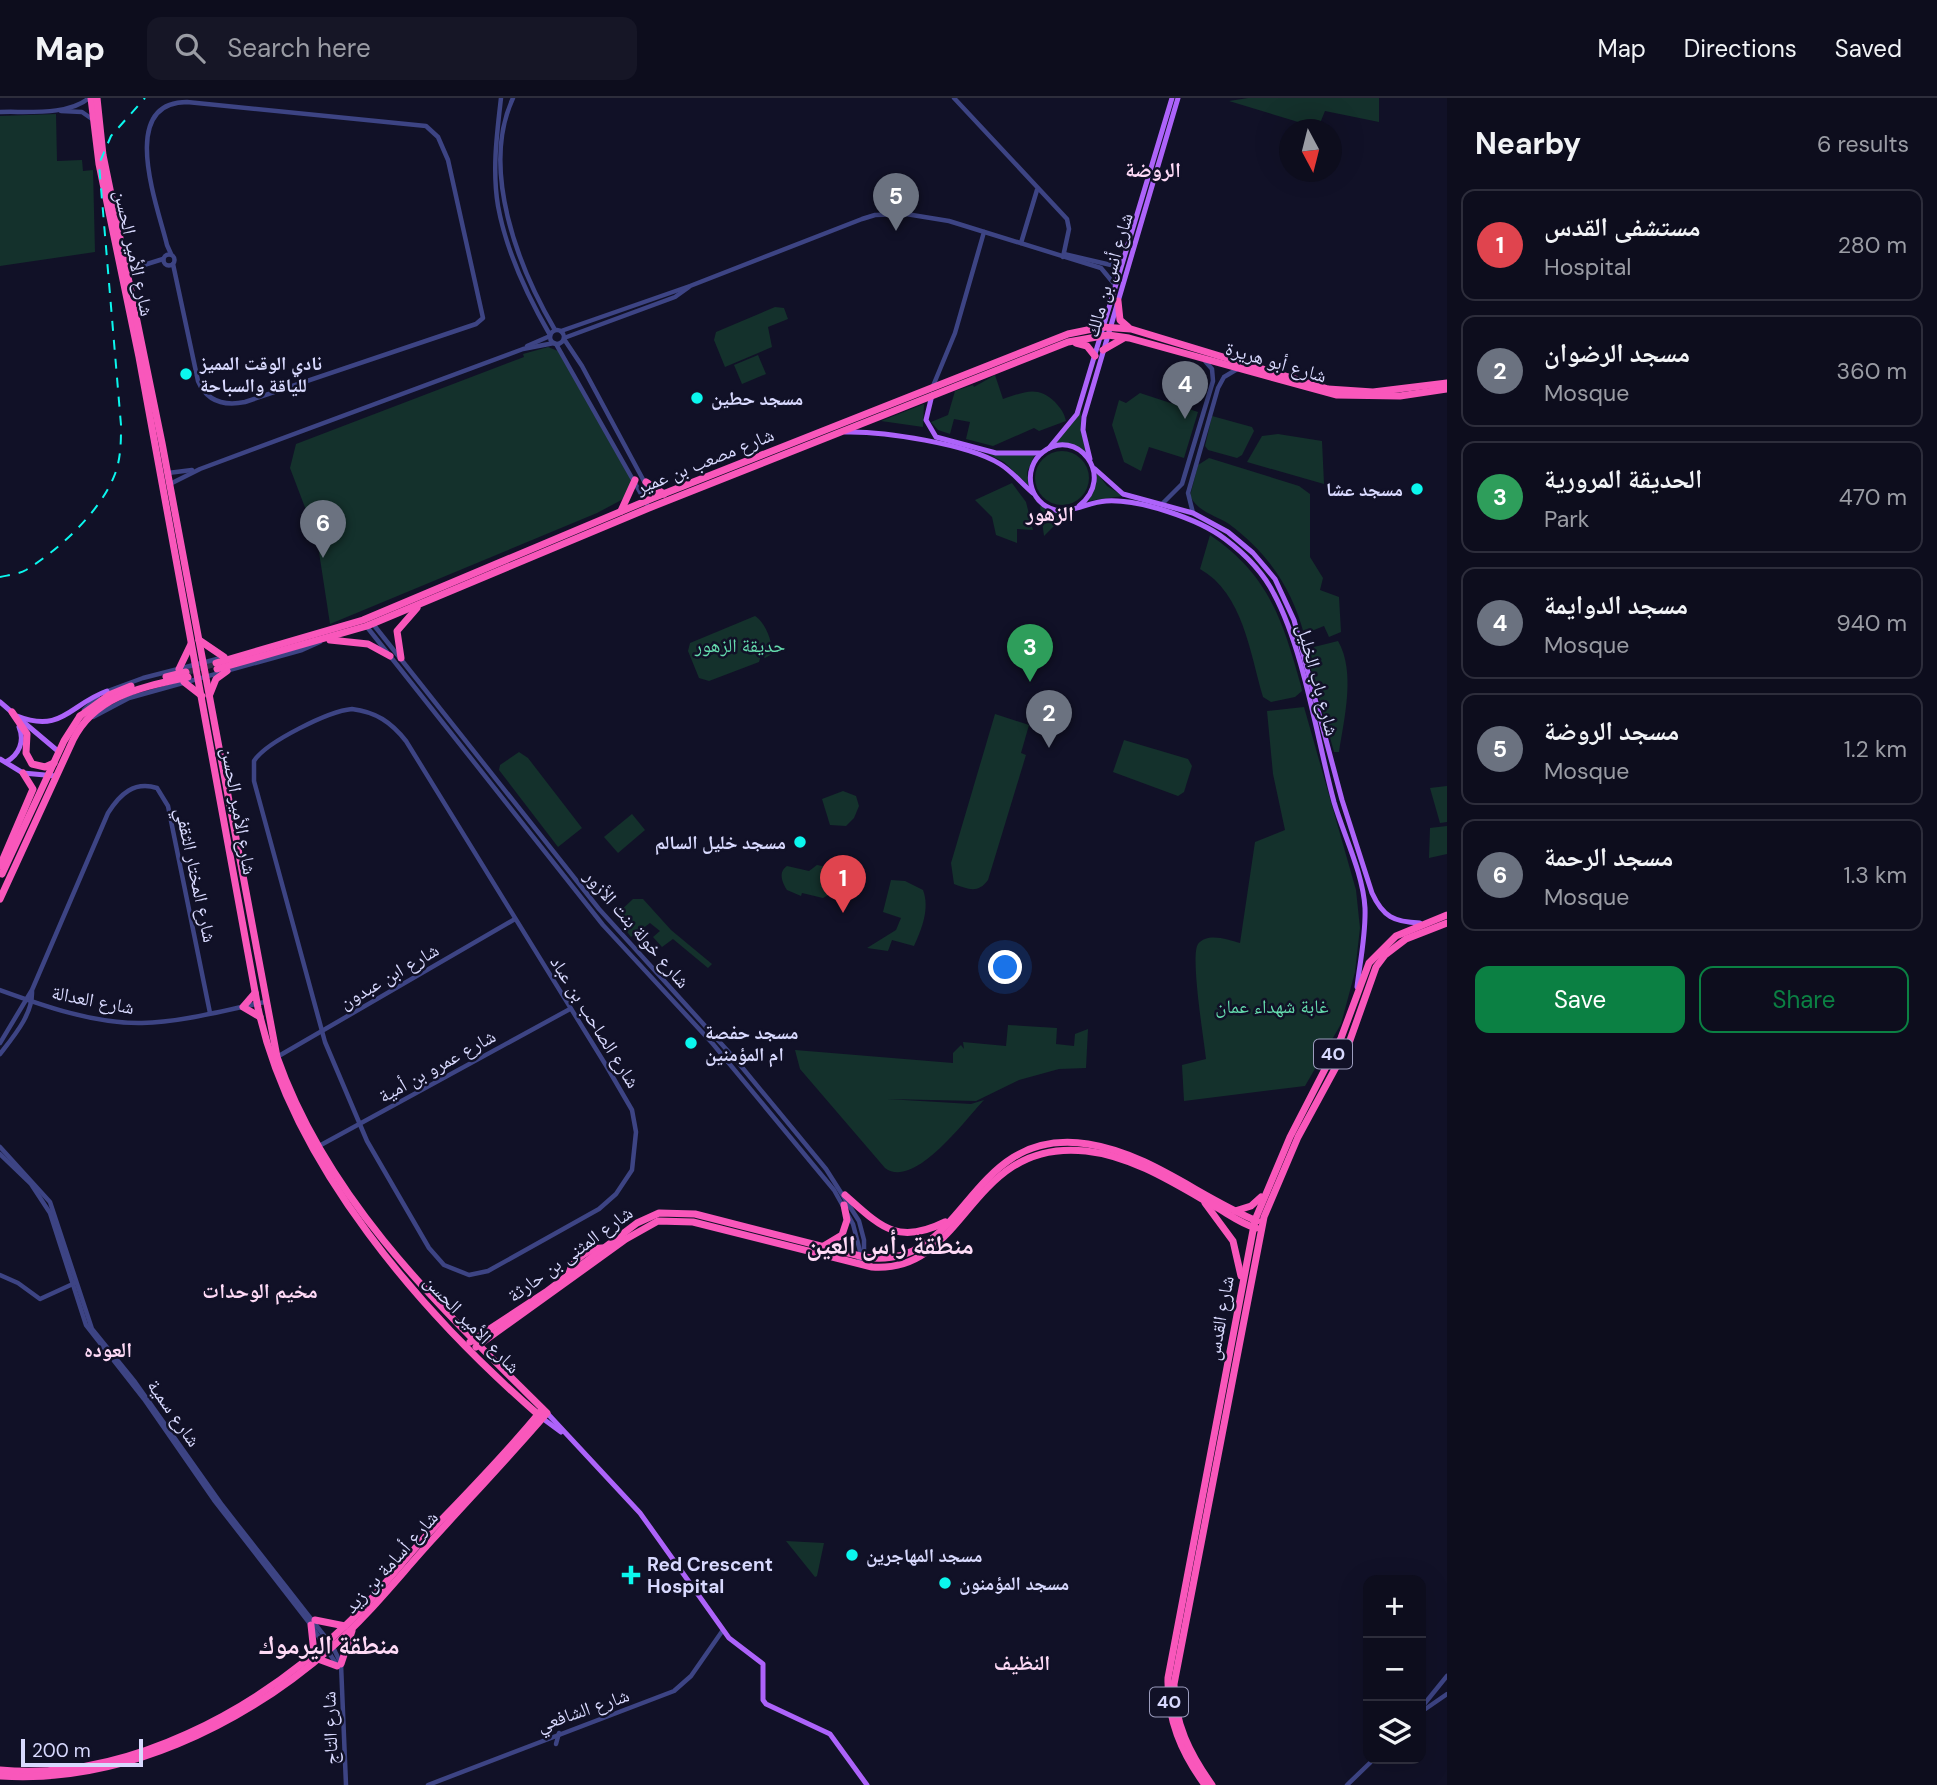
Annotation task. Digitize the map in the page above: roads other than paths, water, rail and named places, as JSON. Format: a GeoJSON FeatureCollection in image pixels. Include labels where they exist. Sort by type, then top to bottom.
{"type":"FeatureCollection","features":[{"type":"Feature","properties":{"kind":"highway","name":"شارع الأمير الحسن"},"geometry":{"type":"LineString","coordinates":[[90,98],[92,120],[195,639],[210,666],[190,675],[206,695],[261,1003],[277,1057],[302,1117],[352,1201],[427,1297],[467,1334],[473,1345],[487,1354],[539,1414]]}},
{"type":"Feature","properties":{"kind":"highway","name":"شارع الأمير الحسن"},"geometry":{"type":"LineString","coordinates":[[97,98],[103,155],[168,473],[195,639]]}},
{"type":"Feature","properties":{"kind":"highway"},"geometry":{"type":"LineString","coordinates":[[1104,350],[1130,333],[1122,323],[1118,301]]}},
{"type":"Feature","properties":{"kind":"highway","name":"شارع أبو هريرة"},"geometry":{"type":"LineString","coordinates":[[1105,331],[1130,333],[1328,389],[1373,392],[1447,383]]}},
{"type":"Feature","properties":{"kind":"highway","name":"شارع مصعب بن عمير"},"geometry":{"type":"LineString","coordinates":[[368,622],[620,512],[652,503],[665,494],[933,391],[1105,331]]}},
{"type":"Feature","properties":{"kind":"highway","name":"شارع مصعب بن عمير"},"geometry":{"type":"LineString","coordinates":[[210,666],[324,638],[427,600],[652,503],[838,433],[933,391],[948,380],[1050,340],[1105,331]]}},
{"type":"Feature","properties":{"kind":"highway","name":"شارع أبو هريرة"},"geometry":{"type":"LineString","coordinates":[[1130,333],[1199,356],[1336,395],[1400,396],[1447,388]]}},
{"type":"Feature","properties":{"kind":"highway"},"geometry":{"type":"LineString","coordinates":[[1068,342],[1082,344],[1095,356]]}},
{"type":"Feature","properties":{"kind":"highway"},"geometry":{"type":"LineString","coordinates":[[620,512],[635,480]]}},
{"type":"Feature","properties":{"kind":"highway"},"geometry":{"type":"LineString","coordinates":[[646,482],[665,494]]}},
{"type":"Feature","properties":{"kind":"highway"},"geometry":{"type":"LineString","coordinates":[[401,658],[396,637],[399,625],[427,600]]}},
{"type":"Feature","properties":{"kind":"highway"},"geometry":{"type":"LineString","coordinates":[[324,638],[368,644],[390,656]]}},
{"type":"Feature","properties":{"kind":"highway"},"geometry":{"type":"LineString","coordinates":[[224,657],[195,639],[190,675],[206,695],[216,679],[227,671]]}},
{"type":"Feature","properties":{"kind":"highway"},"geometry":{"type":"LineString","coordinates":[[1,873],[80,716],[97,700],[120,690],[190,675]]}},
{"type":"Feature","properties":{"kind":"highway"},"geometry":{"type":"LineString","coordinates":[[0,899],[79,728],[95,710],[118,696],[190,675]]}},
{"type":"Feature","properties":{"kind":"highway","name":"شارع الأمير الحسن"},"geometry":{"type":"LineString","coordinates":[[206,695],[256,992],[261,1003],[260,1017],[275,1072],[330,1178],[427,1297],[539,1414]]}},
{"type":"Feature","properties":{"kind":"highway"},"geometry":{"type":"LineString","coordinates":[[12,712],[27,734],[27,758],[38,767],[54,763]]}},
{"type":"Feature","properties":{"kind":"highway"},"geometry":{"type":"LineString","coordinates":[[1,873],[33,789],[23,773]]}},
{"type":"Feature","properties":{"kind":"highway","name":"شارع القدس"},"geometry":{"type":"LineString","coordinates":[[1212,1785],[1185,1739],[1179,1723],[1174,1684],[1264,1194],[1335,1050],[1375,953],[1396,936],[1420,923],[1447,915]]}},
{"type":"Feature","properties":{"kind":"highway","name":"شارع القدس"},"geometry":{"type":"LineString","coordinates":[[1205,1785],[1175,1733],[1168,1698],[1168,1678],[1242,1283],[1258,1225],[1298,1137],[1349,1044],[1376,967],[1385,955],[1406,939],[1447,923]]}},
{"type":"Feature","properties":{"kind":"highway"},"geometry":{"type":"LineString","coordinates":[[256,992],[243,1007],[260,1017]]}},
{"type":"Feature","properties":{"kind":"highway","name":"شارع المثنى بن حارثة"},"geometry":{"type":"LineString","coordinates":[[484,1337],[647,1225],[668,1219],[694,1218],[862,1261],[906,1257],[925,1246],[1013,1155],[1039,1146],[1076,1143],[1135,1156],[1258,1225]]}},
{"type":"Feature","properties":{"kind":"highway","name":"شارع المثنى بن حارثة"},"geometry":{"type":"LineString","coordinates":[[473,1345],[603,1248],[651,1216],[669,1213],[694,1218],[821,1248],[883,1268],[915,1261],[934,1247],[1003,1172],[1028,1156],[1041,1153],[1084,1151],[1123,1159],[1258,1225]]}},
{"type":"Feature","properties":{"kind":"highway"},"geometry":{"type":"LineString","coordinates":[[1234,1211],[1251,1206],[1264,1194]]}},
{"type":"Feature","properties":{"kind":"highway"},"geometry":{"type":"LineString","coordinates":[[845,1195],[878,1224],[895,1232],[922,1231],[951,1219]]}},
{"type":"Feature","properties":{"kind":"highway"},"geometry":{"type":"LineString","coordinates":[[1200,1198],[1233,1241],[1242,1283]]}},
{"type":"Feature","properties":{"kind":"highway"},"geometry":{"type":"LineString","coordinates":[[821,1248],[842,1235],[847,1220],[844,1205]]}},
{"type":"Feature","properties":{"kind":"highway"},"geometry":{"type":"LineString","coordinates":[[467,1334],[484,1337],[487,1354]]}},
{"type":"Feature","properties":{"kind":"highway","name":"شارع أسامة بن زيد"},"geometry":{"type":"LineString","coordinates":[[0,1776],[65,1776],[149,1756],[250,1705],[316,1656],[349,1626],[539,1414]]}},
{"type":"Feature","properties":{"kind":"highway"},"geometry":{"type":"LineString","coordinates":[[313,1623],[349,1626],[340,1667],[316,1656],[313,1623]]}},
{"type":"Feature","properties":{"kind":"highway","name":"شارع أسامة بن زيد"},"geometry":{"type":"LineString","coordinates":[[0,1770],[69,1770],[141,1753],[250,1699],[316,1656]]}},
{"type":"Feature","properties":{"kind":"main road","name":"شارع أنس بن مالك"},"geometry":{"type":"LineString","coordinates":[[1092,464],[1083,424],[1104,350],[1105,331],[1115,285],[1172,98]]}},
{"type":"Feature","properties":{"kind":"main road","name":"شارع أنس بن مالك"},"geometry":{"type":"LineString","coordinates":[[1048,448],[1074,420],[1095,356],[1118,301],[1178,98]]}},
{"type":"Feature","properties":{"kind":"main road"},"geometry":{"type":"LineString","coordinates":[[933,391],[926,420],[936,437],[996,453],[1041,453]]}},
{"type":"Feature","properties":{"kind":"main road","name":"شارع مصعب بن عمير"},"geometry":{"type":"LineString","coordinates":[[838,433],[894,435],[987,458],[1009,470],[1033,493]]}},
{"type":"Feature","properties":{"kind":"main road"},"geometry":{"type":"LineString","coordinates":[[1072,447],[1092,464],[1093,489],[1079,506],[1055,510],[1043,504],[1033,493],[1031,468],[1048,448],[1072,447]]}},
{"type":"Feature","properties":{"kind":"main road","name":"شارع باب الخليل"},"geometry":{"type":"LineString","coordinates":[[1092,464],[1118,491],[1193,513],[1241,541],[1282,591],[1294,620],[1342,800],[1372,893],[1379,908],[1389,918],[1420,923]]}},
{"type":"Feature","properties":{"kind":"main road","name":"شارع باب الخليل"},"geometry":{"type":"LineString","coordinates":[[1079,506],[1107,501],[1125,502],[1194,522],[1224,538],[1248,558],[1274,594],[1291,635],[1334,802],[1363,896],[1364,918],[1356,998]]}},
{"type":"Feature","properties":{"kind":"main road"},"geometry":{"type":"LineString","coordinates":[[12,712],[36,723],[50,722],[66,716],[91,698],[107,691]]}},
{"type":"Feature","properties":{"kind":"main road"},"geometry":{"type":"LineString","coordinates":[[0,702],[65,757]]}},
{"type":"Feature","properties":{"kind":"main road"},"geometry":{"type":"LineString","coordinates":[[3,761],[15,755],[22,738],[12,712]]}},
{"type":"Feature","properties":{"kind":"main road"},"geometry":{"type":"LineString","coordinates":[[3,761],[23,773],[56,776]]}},
{"type":"Feature","properties":{"kind":"main road","name":"شارع الأمير الحسن"},"geometry":{"type":"LineString","coordinates":[[539,1414],[561,1432],[640,1513],[729,1638],[763,1664],[763,1700],[766,1704],[830,1734],[867,1785]]}},
{"type":"Feature","properties":{"kind":"street"},"geometry":{"type":"LineString","coordinates":[[0,111],[57,109],[78,105],[90,98]]}},
{"type":"Feature","properties":{"kind":"street"},"geometry":{"type":"LineString","coordinates":[[501,98],[496,154],[499,208],[511,250],[550,336],[635,480],[652,503]]}},
{"type":"Feature","properties":{"kind":"street"},"geometry":{"type":"LineString","coordinates":[[513,98],[503,133],[502,174],[514,244],[558,331],[646,482],[652,503]]}},
{"type":"Feature","properties":{"kind":"street"},"geometry":{"type":"LineString","coordinates":[[954,98],[1067,219],[1069,229],[1062,255]]}},
{"type":"Feature","properties":{"kind":"street"},"geometry":{"type":"LineString","coordinates":[[194,102],[426,126],[438,136],[448,160],[483,318],[476,324],[252,400],[224,404],[208,396],[198,382],[173,274],[167,260],[167,245],[145,141],[150,123],[167,106],[194,102]]}},
{"type":"Feature","properties":{"kind":"street"},"geometry":{"type":"LineString","coordinates":[[57,109],[82,112],[92,120]]}},
{"type":"Feature","properties":{"kind":"street"},"geometry":{"type":"LineString","coordinates":[[1021,243],[1037,195],[1036,188]]}},
{"type":"Feature","properties":{"kind":"street"},"geometry":{"type":"LineString","coordinates":[[169,484],[200,469],[523,349],[558,331],[690,286],[875,215],[917,215],[984,232],[1103,269],[1115,285]]}},
{"type":"Feature","properties":{"kind":"street"},"geometry":{"type":"LineString","coordinates":[[933,391],[943,367],[984,232]]}},
{"type":"Feature","properties":{"kind":"street"},"geometry":{"type":"LineString","coordinates":[[1062,255],[1111,265],[1122,262]]}},
{"type":"Feature","properties":{"kind":"street"},"geometry":{"type":"LineString","coordinates":[[128,270],[167,260]]}},
{"type":"Feature","properties":{"kind":"street"},"geometry":{"type":"LineString","coordinates":[[523,349],[555,343],[675,297],[690,286]]}},
{"type":"Feature","properties":{"kind":"street"},"geometry":{"type":"LineString","coordinates":[[1163,503],[1182,484],[1211,390],[1212,369],[1199,356]]}},
{"type":"Feature","properties":{"kind":"street"},"geometry":{"type":"LineString","coordinates":[[943,367],[948,380]]}},
{"type":"Feature","properties":{"kind":"street"},"geometry":{"type":"LineString","coordinates":[[1193,513],[1188,500],[1189,484],[1218,388],[1224,377],[1239,368]]}},
{"type":"Feature","properties":{"kind":"street"},"geometry":{"type":"LineString","coordinates":[[168,473],[200,469]]}},
{"type":"Feature","properties":{"kind":"street","name":"شارع خولة بنت الأزور"},"geometry":{"type":"LineString","coordinates":[[368,622],[390,656],[535,835],[755,1093],[844,1205],[853,1224],[862,1261]]}},
{"type":"Feature","properties":{"kind":"street","name":"شارع خولة بنت الأزور"},"geometry":{"type":"LineString","coordinates":[[368,622],[401,658],[535,835]]}},
{"type":"Feature","properties":{"kind":"street","name":"شارع مصعب بن عمير"},"geometry":{"type":"LineString","coordinates":[[190,675],[224,657],[324,638]]}},
{"type":"Feature","properties":{"kind":"street","name":"شارع مصعب بن عمير"},"geometry":{"type":"LineString","coordinates":[[210,666],[227,671],[302,650],[324,638]]}},
{"type":"Feature","properties":{"kind":"street"},"geometry":{"type":"LineString","coordinates":[[97,700],[107,691],[190,675],[210,666]]}},
{"type":"Feature","properties":{"kind":"street","name":"شارع الصاحب بن عباد"},"geometry":{"type":"LineString","coordinates":[[365,710],[389,722],[415,754],[570,1009],[618,1085],[635,1120],[636,1151],[632,1170],[616,1194],[598,1209],[483,1273],[469,1275],[456,1272],[441,1263],[429,1248],[358,1124],[321,1032],[254,781],[254,761],[271,746],[330,713],[365,710]]}},
{"type":"Feature","properties":{"kind":"street","name":"شارع المختار الثقفي"},"geometry":{"type":"LineString","coordinates":[[32,990],[108,813],[123,793],[138,786],[149,786],[162,793],[168,806],[210,1013]]}},
{"type":"Feature","properties":{"kind":"street","name":"شارع ابن عبدون"},"geometry":{"type":"LineString","coordinates":[[277,1057],[515,919]]}},
{"type":"Feature","properties":{"kind":"street","name":"شارع العدالة"},"geometry":{"type":"LineString","coordinates":[[0,990],[33,1002],[132,1023],[261,1003]]}},
{"type":"Feature","properties":{"kind":"street"},"geometry":{"type":"LineString","coordinates":[[0,1043],[24,999],[32,990]]}},
{"type":"Feature","properties":{"kind":"street"},"geometry":{"type":"LineString","coordinates":[[0,1054],[19,1028],[33,1002],[32,990]]}},
{"type":"Feature","properties":{"kind":"street","name":"شارع خولة بنت الأزور"},"geometry":{"type":"LineString","coordinates":[[672,994],[752,1079],[845,1195],[862,1231],[862,1261]]}},
{"type":"Feature","properties":{"kind":"street","name":"شارع عمرو بن أمية"},"geometry":{"type":"LineString","coordinates":[[318,1147],[570,1009]]}},
{"type":"Feature","properties":{"kind":"street","name":"شارع سمية"},"geometry":{"type":"LineString","coordinates":[[0,1147],[50,1202],[89,1328],[144,1399],[222,1510],[329,1645]]}},
{"type":"Feature","properties":{"kind":"street","name":"شارع سمية"},"geometry":{"type":"LineString","coordinates":[[0,1154],[43,1199],[75,1283]]}},
{"type":"Feature","properties":{"kind":"street"},"geometry":{"type":"LineString","coordinates":[[0,1275],[40,1299],[75,1283]]}},
{"type":"Feature","properties":{"kind":"street","name":"شارع الشافعي"},"geometry":{"type":"LineString","coordinates":[[428,1785],[559,1732],[674,1691],[691,1676],[723,1630]]}},
{"type":"Feature","properties":{"kind":"street","name":"شارع التاج"},"geometry":{"type":"LineString","coordinates":[[329,1645],[340,1667],[346,1785]]}},
{"type":"Feature","properties":{"kind":"street"},"geometry":{"type":"LineString","coordinates":[[1426,1704],[1446,1680]]}},
{"type":"Feature","properties":{"kind":"street"},"geometry":{"type":"LineString","coordinates":[[1426,1707],[1447,1694]]}},
{"type":"Feature","properties":{"kind":"street"},"geometry":{"type":"LineString","coordinates":[[556,1744],[559,1732]]}},
{"type":"Feature","properties":{"kind":"street"},"geometry":{"type":"LineString","coordinates":[[1347,1785],[1369,1764]]}},
{"type":"Feature","properties":{"kind":"tunnel"},"geometry":{"type":"LineString","coordinates":[[186,672],[216,663]]}},
{"type":"Feature","properties":{"kind":"railway"},"geometry":{"type":"LineString","coordinates":[[0,577],[26,570],[78,528],[100,502],[117,468],[121,425],[99,164],[111,136],[145,98]]}},
{"type":"Feature","properties":{"kind":"place","name":"مسجد الروضة"},"geometry":{"type":"Point","coordinates":[896,231]}},
{"type":"Feature","properties":{"kind":"place","name":"نادي الوقت المميز للياقة والسباحة"},"geometry":{"type":"Point","coordinates":[186,374]}},
{"type":"Feature","properties":{"kind":"place","name":"مسجد حطين"},"geometry":{"type":"Point","coordinates":[697,398]}},
{"type":"Feature","properties":{"kind":"place","name":"مسجد الدوايمة"},"geometry":{"type":"Point","coordinates":[1185,419]}},
{"type":"Feature","properties":{"kind":"place","name":"مسجد عشا"},"geometry":{"type":"Point","coordinates":[1417,489]}},
{"type":"Feature","properties":{"kind":"place","name":"مسجد الرحمة"},"geometry":{"type":"Point","coordinates":[323,558]}},
{"type":"Feature","properties":{"kind":"place","name":"الحديقة المرورية"},"geometry":{"type":"Point","coordinates":[1030,682]}},
{"type":"Feature","properties":{"kind":"place","name":"مسجد الرضوان"},"geometry":{"type":"Point","coordinates":[1049,748]}},
{"type":"Feature","properties":{"kind":"place","name":"مسجد خليل السالم"},"geometry":{"type":"Point","coordinates":[800,842]}},
{"type":"Feature","properties":{"kind":"place","name":"مستشفى القدس"},"geometry":{"type":"Point","coordinates":[843,913]}},
{"type":"Feature","properties":{"kind":"place","name":"مسجد حفصة ام المؤمنين"},"geometry":{"type":"Point","coordinates":[691,1043]}},
{"type":"Feature","properties":{"kind":"place","name":"مسجد المهاجرين"},"geometry":{"type":"Point","coordinates":[852,1555]}},
{"type":"Feature","properties":{"kind":"place","name":"Red Crescent Hospital"},"geometry":{"type":"Point","coordinates":[631,1575]}},
{"type":"Feature","properties":{"kind":"place","name":"مسجد المؤمنون"},"geometry":{"type":"Point","coordinates":[945,1583]}},
{"type":"Feature","properties":{"kind":"district","name":"الروضة"},"geometry":{"type":"Point","coordinates":[1153,170]}},
{"type":"Feature","properties":{"kind":"district","name":"الزهور"},"geometry":{"type":"Point","coordinates":[1050,514]}},
{"type":"Feature","properties":{"kind":"district","name":"منطقة رأس العين"},"geometry":{"type":"Point","coordinates":[890,1245]}},
{"type":"Feature","properties":{"kind":"district","name":"مخيم الوحدات"},"geometry":{"type":"Point","coordinates":[260,1291]}},
{"type":"Feature","properties":{"kind":"district","name":"العوده"},"geometry":{"type":"Point","coordinates":[108,1350]}},
{"type":"Feature","properties":{"kind":"district","name":"منطقة اليرموك"},"geometry":{"type":"Point","coordinates":[329,1645]}},
{"type":"Feature","properties":{"kind":"district","name":"النظيف"},"geometry":{"type":"Point","coordinates":[1022,1663]}},
{"type":"Feature","properties":{"kind":"park label","name":"حديقة الزهور"},"geometry":{"type":"Point","coordinates":[740,645]}},
{"type":"Feature","properties":{"kind":"park label","name":"غابة شهداء عمان"},"geometry":{"type":"Point","coordinates":[1272,1006]}}]}
